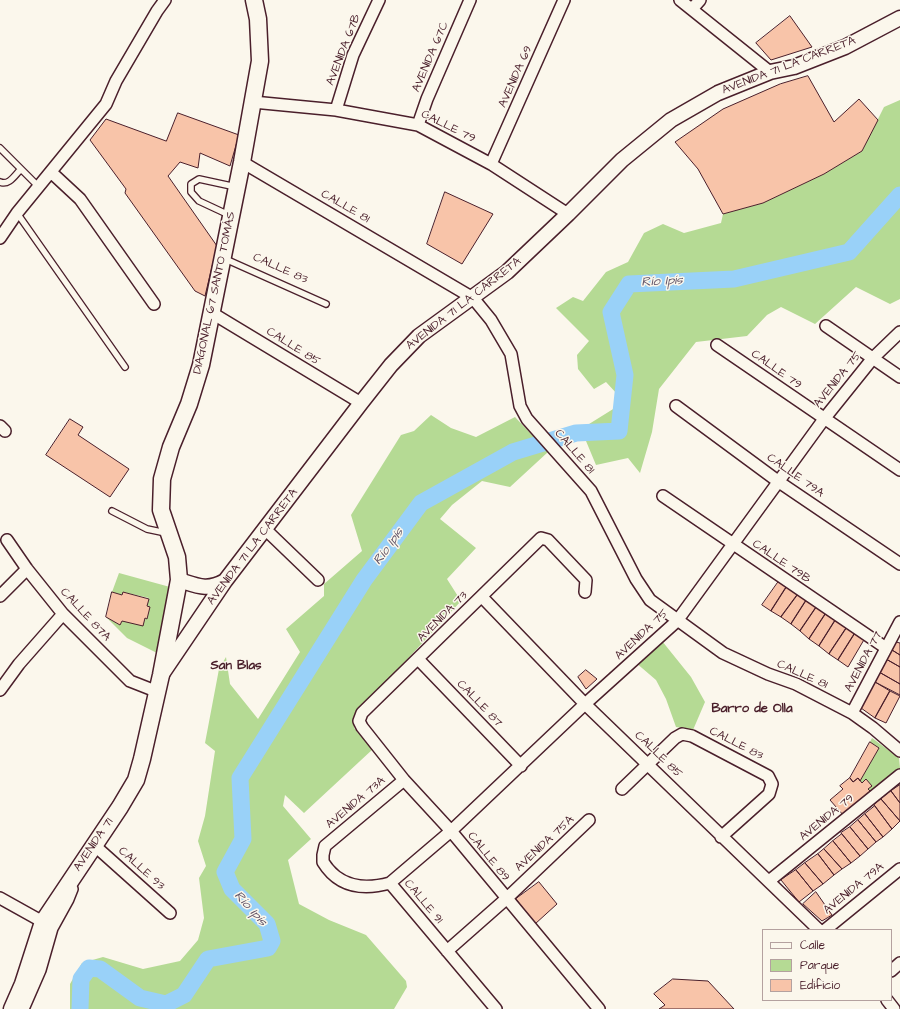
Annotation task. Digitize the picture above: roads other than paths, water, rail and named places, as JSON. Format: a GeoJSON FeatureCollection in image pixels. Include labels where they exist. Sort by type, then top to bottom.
{"type":"FeatureCollection","features":[{"type":"Feature","properties":{"kind":"main road","name":"DIAGONAL 67 SANTO TOMÁS"},"geometry":{"type":"LineString","coordinates":[[161,675],[179,580],[177,557],[160,510],[162,479],[171,447],[201,365],[223,258],[227,214],[232,186],[242,162],[260,61],[258,19],[254,0]]}},
{"type":"Feature","properties":{"kind":"main road","name":"AVENIDA 71"},"geometry":{"type":"LineString","coordinates":[[12,1009],[23,984],[42,922],[136,780],[161,675]]}},
{"type":"Feature","properties":{"kind":"street"},"geometry":{"type":"LineString","coordinates":[[0,238],[17,213],[52,173],[106,104],[135,49],[165,0]]}},
{"type":"Feature","properties":{"kind":"street","name":"AVENIDA 67B"},"geometry":{"type":"LineString","coordinates":[[336,110],[353,55],[379,0]]}},
{"type":"Feature","properties":{"kind":"street","name":"AVENIDA 67C"},"geometry":{"type":"LineString","coordinates":[[418,125],[427,99],[470,0]]}},
{"type":"Feature","properties":{"kind":"street","name":"AVENIDA 69"},"geometry":{"type":"LineString","coordinates":[[491,164],[564,0]]}},
{"type":"Feature","properties":{"kind":"street"},"geometry":{"type":"LineString","coordinates":[[680,0],[770,72]]}},
{"type":"Feature","properties":{"kind":"street"},"geometry":{"type":"LineString","coordinates":[[692,9],[700,0]]}},
{"type":"Feature","properties":{"kind":"street","name":"AVENIDA 71 LA CARRETA"},"geometry":{"type":"LineString","coordinates":[[161,675],[225,581],[391,365],[419,336],[507,272],[622,160],[671,120],[718,93],[770,72],[794,67],[845,47],[900,18]]}},
{"type":"Feature","properties":{"kind":"street","name":"CALLE 79"},"geometry":{"type":"LineString","coordinates":[[253,102],[336,110],[418,125],[491,164],[568,214]]}},
{"type":"Feature","properties":{"kind":"street","name":"CALLE 81"},"geometry":{"type":"LineString","coordinates":[[242,162],[473,298],[492,320],[511,354],[520,406],[527,419],[591,491],[636,579],[650,600],[723,653],[768,674],[796,684],[852,713],[873,728],[900,751]]}},
{"type":"Feature","properties":{"kind":"street"},"geometry":{"type":"LineString","coordinates":[[52,173],[80,199],[154,304]]}},
{"type":"Feature","properties":{"kind":"street","name":"CALLE 85"},"geometry":{"type":"LineString","coordinates":[[212,313],[361,403]]}},
{"type":"Feature","properties":{"kind":"street"},"geometry":{"type":"LineString","coordinates":[[826,326],[900,377]]}},
{"type":"Feature","properties":{"kind":"street","name":"AVENIDA 75"},"geometry":{"type":"LineString","coordinates":[[390,883],[451,832],[586,704],[677,621],[824,419],[873,358],[900,332]]}},
{"type":"Feature","properties":{"kind":"street","name":"CALLE 79"},"geometry":{"type":"LineString","coordinates":[[717,345],[900,470]]}},
{"type":"Feature","properties":{"kind":"street","name":"CALLE 79A"},"geometry":{"type":"LineString","coordinates":[[676,406],[778,482],[900,564]]}},
{"type":"Feature","properties":{"kind":"street","name":"CALLE 79B"},"geometry":{"type":"LineString","coordinates":[[663,496],[886,648]]}},
{"type":"Feature","properties":{"kind":"street"},"geometry":{"type":"LineString","coordinates":[[265,529],[318,580]]}},
{"type":"Feature","properties":{"kind":"street","name":"AVENIDA 73"},"geometry":{"type":"LineString","coordinates":[[359,721],[362,713],[419,660],[541,538],[548,540],[586,580],[585,592]]}},
{"type":"Feature","properties":{"kind":"street","name":"CALLE 87A"},"geometry":{"type":"LineString","coordinates":[[7,540],[27,569],[63,614],[130,681],[158,692]]}},
{"type":"Feature","properties":{"kind":"street"},"geometry":{"type":"LineString","coordinates":[[0,596],[27,569]]}},
{"type":"Feature","properties":{"kind":"street"},"geometry":{"type":"LineString","coordinates":[[179,580],[206,587],[217,585],[225,581]]}},
{"type":"Feature","properties":{"kind":"street","name":"CALLE 85"},"geometry":{"type":"LineString","coordinates":[[482,597],[586,704],[818,929]]}},
{"type":"Feature","properties":{"kind":"street"},"geometry":{"type":"LineString","coordinates":[[0,690],[19,664],[63,614]]}},
{"type":"Feature","properties":{"kind":"street","name":"AVENIDA 77"},"geometry":{"type":"LineString","coordinates":[[852,713],[900,622]]}},
{"type":"Feature","properties":{"kind":"street","name":"CALLE 87"},"geometry":{"type":"LineString","coordinates":[[419,660],[520,766]]}},
{"type":"Feature","properties":{"kind":"street","name":"CALLE 89"},"geometry":{"type":"LineString","coordinates":[[359,721],[362,727],[404,780],[451,832],[599,1009]]}},
{"type":"Feature","properties":{"kind":"street","name":"CALLE 83"},"geometry":{"type":"LineString","coordinates":[[649,764],[675,738],[682,734],[692,736],[768,776],[772,784],[769,794],[721,836]]}},
{"type":"Feature","properties":{"kind":"street"},"geometry":{"type":"LineString","coordinates":[[622,789],[649,764]]}},
{"type":"Feature","properties":{"kind":"street","name":"AVENIDA 79"},"geometry":{"type":"LineString","coordinates":[[769,881],[900,775]]}},
{"type":"Feature","properties":{"kind":"street","name":"AVENIDA 73A"},"geometry":{"type":"LineString","coordinates":[[325,846],[404,780]]}},
{"type":"Feature","properties":{"kind":"street","name":"AVENIDA 75A"},"geometry":{"type":"LineString","coordinates":[[447,951],[506,899],[589,820]]}},
{"type":"Feature","properties":{"kind":"street","name":"CALLE 93"},"geometry":{"type":"LineString","coordinates":[[94,845],[170,913]]}},
{"type":"Feature","properties":{"kind":"street","name":"CALLE 91"},"geometry":{"type":"LineString","coordinates":[[325,846],[323,862],[340,880],[352,886],[360,887],[390,883],[496,1009]]}},
{"type":"Feature","properties":{"kind":"street","name":"AVENIDA 79A"},"geometry":{"type":"LineString","coordinates":[[826,929],[900,868]]}},
{"type":"Feature","properties":{"kind":"street"},"geometry":{"type":"LineString","coordinates":[[24,1009],[40,970],[52,928],[72,889],[69,882]]}},
{"type":"Feature","properties":{"kind":"street"},"geometry":{"type":"LineString","coordinates":[[0,898],[42,922]]}},
{"type":"Feature","properties":{"kind":"street"},"geometry":{"type":"LineString","coordinates":[[892,969],[900,963]]}},
{"type":"Feature","properties":{"kind":"street"},"geometry":{"type":"LineString","coordinates":[[887,1001],[894,1009]]}},
{"type":"Feature","properties":{"kind":"lane"},"geometry":{"type":"LineString","coordinates":[[0,148],[39,187]]}},
{"type":"Feature","properties":{"kind":"lane"},"geometry":{"type":"LineString","coordinates":[[0,182],[8,182],[21,169]]}},
{"type":"Feature","properties":{"kind":"lane"},"geometry":{"type":"LineString","coordinates":[[227,214],[196,199],[191,192],[191,184],[199,179],[232,186]]}},
{"type":"Feature","properties":{"kind":"lane"},"geometry":{"type":"LineString","coordinates":[[17,213],[125,367]]}},
{"type":"Feature","properties":{"kind":"lane","name":"CALLE 83"},"geometry":{"type":"LineString","coordinates":[[223,258],[326,304]]}},
{"type":"Feature","properties":{"kind":"lane"},"geometry":{"type":"LineString","coordinates":[[112,511],[147,528],[168,534]]}},
{"type":"Feature","properties":{"kind":"waterway","name":"Río Ipís"},"geometry":{"type":"LineString","coordinates":[[80,1009],[81,979],[89,968],[100,969],[140,998],[166,1004],[184,995],[208,959],[268,948],[272,941],[267,924],[232,889],[225,872],[243,839],[240,778],[364,580],[421,503],[513,452],[576,433],[619,431],[625,375],[611,312],[629,284],[734,279],[849,252],[900,195]]}},
{"type":"Feature","properties":{"kind":"district","name":"San Blas"},"geometry":{"type":"Point","coordinates":[236,666]}},
{"type":"Feature","properties":{"kind":"district","name":"Barro de Olla"},"geometry":{"type":"Point","coordinates":[752,709]}}]}
